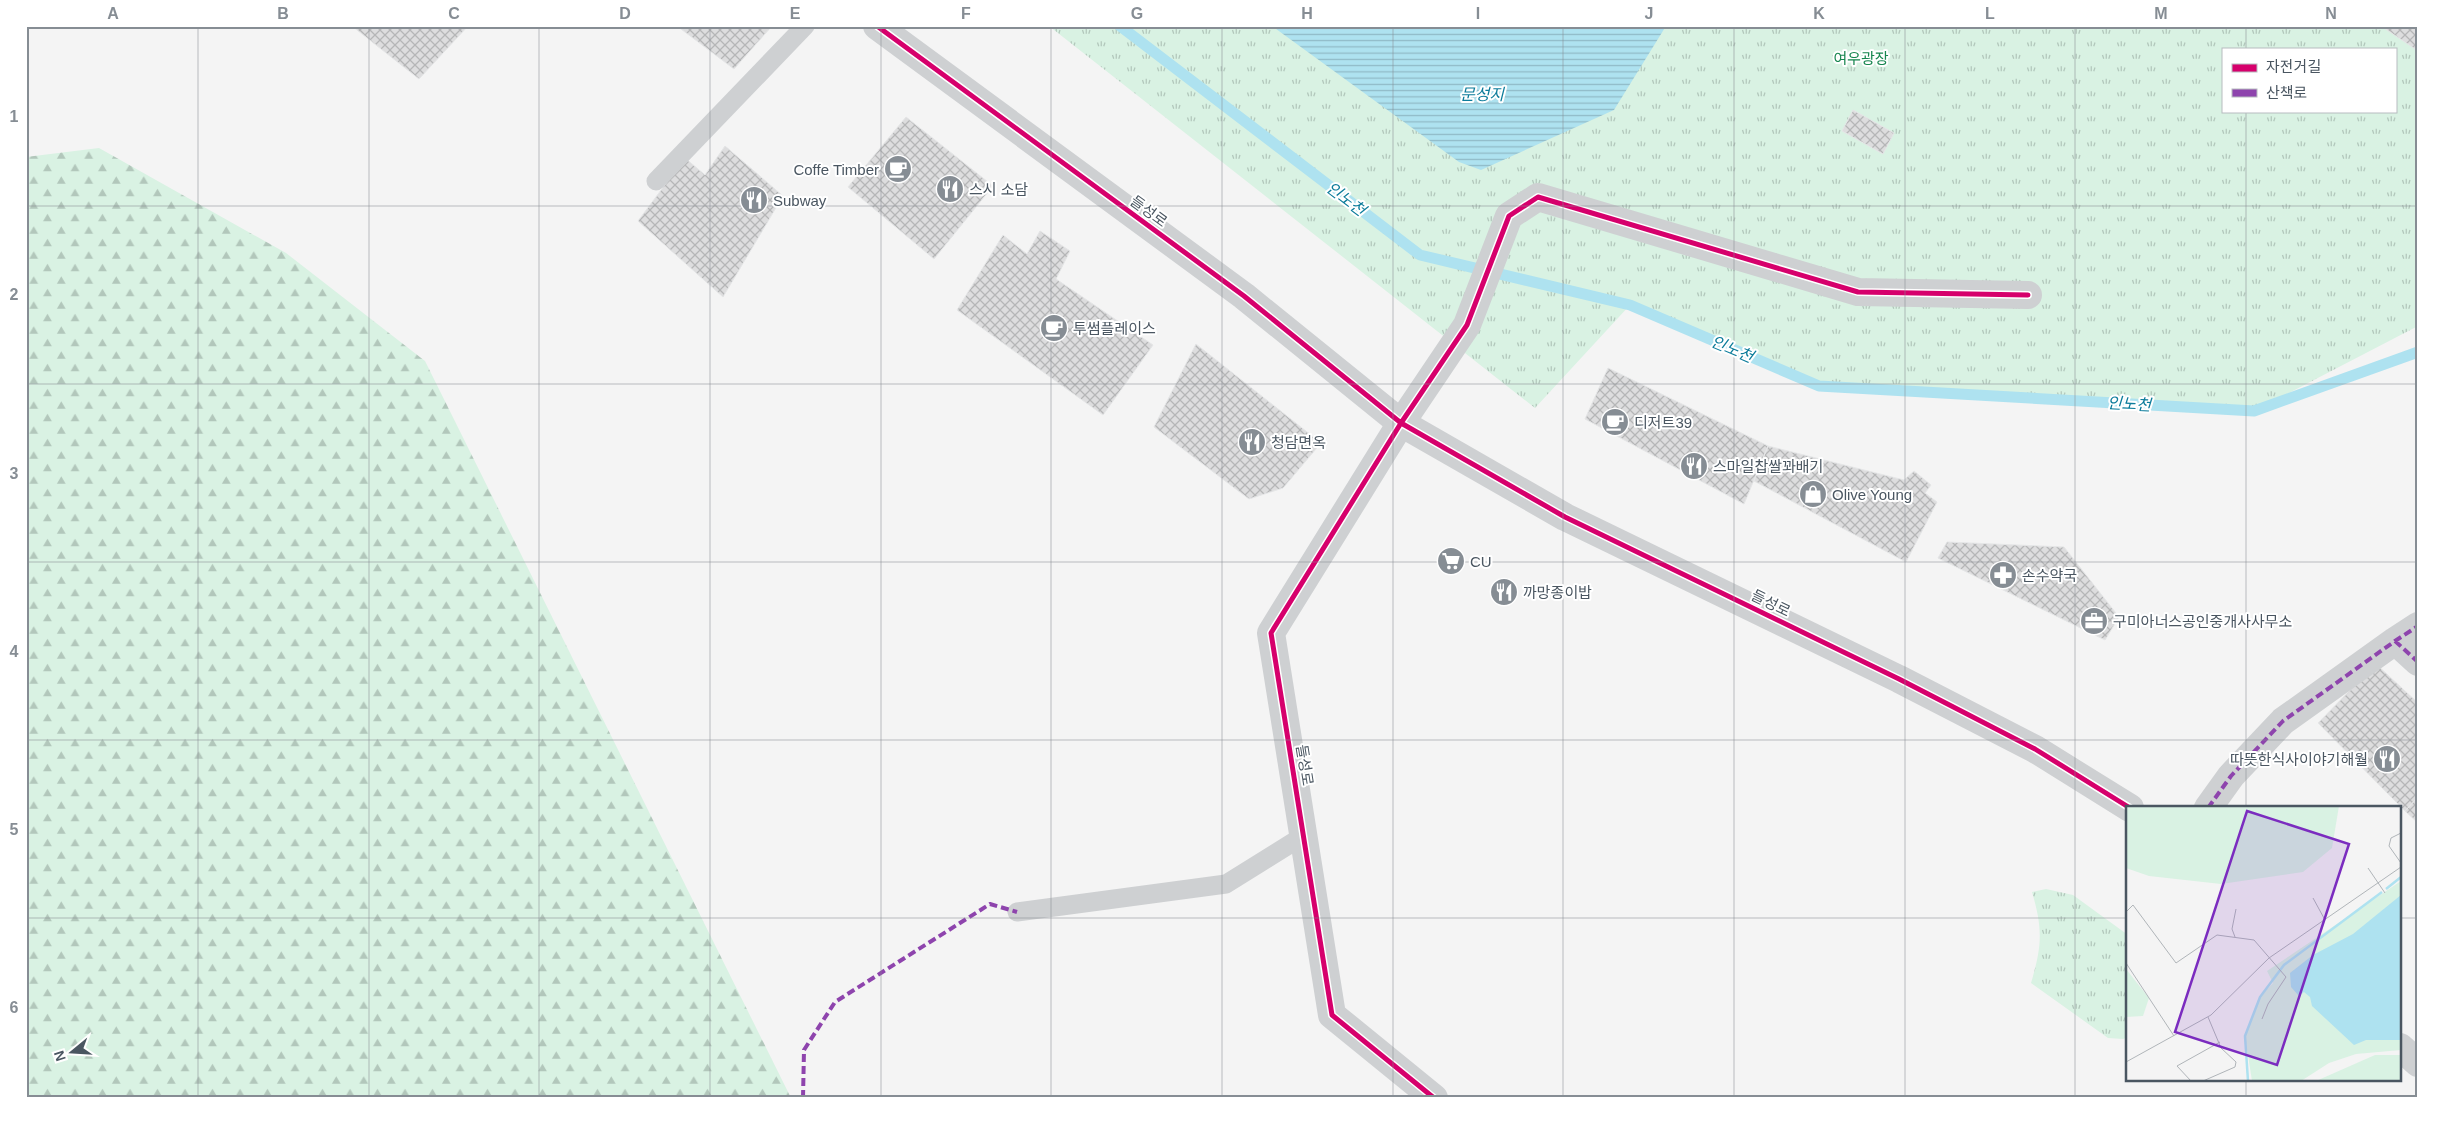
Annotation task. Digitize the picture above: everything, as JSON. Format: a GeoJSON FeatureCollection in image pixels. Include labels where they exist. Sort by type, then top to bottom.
{"type":"FeatureCollection","features":[{"type":"Feature","properties":{"kind":"street","name":"들성로"},"geometry":{"type":"LineString","coordinates":[[877,26],[1244,296],[1401,423],[1565,517],[1890,675],[2035,749],[2127,806]]}},
{"type":"Feature","properties":{"kind":"street"},"geometry":{"type":"LineString","coordinates":[[1401,423],[1467,325],[1509,216],[1538,197],[1858,292],[2028,295]]}},
{"type":"Feature","properties":{"kind":"street","name":"들성로"},"geometry":{"type":"LineString","coordinates":[[1401,423],[1271,633],[1332,1015],[1434,1098]]}},
{"type":"Feature","properties":{"kind":"street"},"geometry":{"type":"LineString","coordinates":[[2209,806],[2231,776],[2284,721],[2394,640],[2418,626]]}},
{"type":"Feature","properties":{"kind":"street"},"geometry":{"type":"LineString","coordinates":[[2394,640],[2418,662]]}},
{"type":"Feature","properties":{"kind":"street"},"geometry":{"type":"LineString","coordinates":[[2402,1049],[2418,1063]]}},
{"type":"Feature","properties":{"kind":"lane"},"geometry":{"type":"LineString","coordinates":[[656,181],[805,26]]}},
{"type":"Feature","properties":{"kind":"lane"},"geometry":{"type":"LineString","coordinates":[[1017,912],[1226,884],[1304,836]]}},
{"type":"Feature","properties":{"kind":"green space","name":"여우광장"},"geometry":{"type":"Polygon","coordinates":[[[1049,26],[2418,26],[2418,326],[2254,411],[1819,386],[1630,305],[1535,408],[1049,26]]]}},
{"type":"Feature","properties":{"kind":"green space"},"geometry":{"type":"Polygon","coordinates":[[[99,148],[286,253],[425,361],[791,1098],[26,1098],[26,157],[99,148]]]}},
{"type":"Feature","properties":{"kind":"green space"},"geometry":{"type":"Polygon","coordinates":[[[2046,889],[2073,895],[2126,934],[2126,1038],[2108,1038],[2031,983],[2040,938],[2038,917],[2032,892],[2046,889]]]}},
{"type":"Feature","properties":{"kind":"water","name":"문성지"},"geometry":{"type":"Polygon","coordinates":[[[1272,26],[1666,26],[1614,110],[1481,170],[1459,162],[1272,26]]]}},
{"type":"Feature","properties":{"kind":"building"},"geometry":{"type":"Polygon","coordinates":[[[352,26],[468,26],[419,79],[352,26]]]}},
{"type":"Feature","properties":{"kind":"building"},"geometry":{"type":"Polygon","coordinates":[[[677,26],[772,26],[734,69],[677,26]]]}},
{"type":"Feature","properties":{"kind":"building"},"geometry":{"type":"Polygon","coordinates":[[[2381,26],[2418,26],[2418,51],[2381,26]]]}},
{"type":"Feature","properties":{"kind":"building"},"geometry":{"type":"Polygon","coordinates":[[[1853,110],[1894,133],[1883,154],[1842,131],[1853,110]]]}},
{"type":"Feature","properties":{"kind":"building"},"geometry":{"type":"Polygon","coordinates":[[[906,117],[993,186],[934,259],[848,187],[906,117]]]}},
{"type":"Feature","properties":{"kind":"building"},"geometry":{"type":"Polygon","coordinates":[[[725,146],[783,196],[723,297],[638,221],[685,158],[705,175],[725,146]]]}},
{"type":"Feature","properties":{"kind":"building","name":"투썸플레이스"},"geometry":{"type":"Polygon","coordinates":[[[1040,231],[1070,251],[1056,279],[1153,345],[1103,415],[957,310],[1003,235],[1027,254],[1040,231]]]}},
{"type":"Feature","properties":{"kind":"building"},"geometry":{"type":"Polygon","coordinates":[[[1196,344],[1321,443],[1283,488],[1249,499],[1154,427],[1196,344]]]}},
{"type":"Feature","properties":{"kind":"building"},"geometry":{"type":"Polygon","coordinates":[[[1608,368],[1768,446],[1744,504],[1585,419],[1608,368]]]}},
{"type":"Feature","properties":{"kind":"building"},"geometry":{"type":"Polygon","coordinates":[[[1768,446],[1904,480],[1914,471],[1931,485],[1925,493],[1937,502],[1906,562],[1754,481],[1768,446]]]}},
{"type":"Feature","properties":{"kind":"building"},"geometry":{"type":"Polygon","coordinates":[[[1947,542],[2064,547],[2119,617],[2105,640],[1938,558],[1947,542]]]}},
{"type":"Feature","properties":{"kind":"building"},"geometry":{"type":"Polygon","coordinates":[[[2376,664],[2418,703],[2418,797],[2405,811],[2318,723],[2376,664]]]}},
{"type":"Feature","properties":{"kind":"building"},"geometry":{"type":"Polygon","coordinates":[[[2418,797],[2418,823],[2405,811],[2418,797]]]}},
{"type":"Feature","properties":{"kind":"waterway","name":"인노천"},"geometry":{"type":"LineString","coordinates":[[1120,26],[1420,255],[1630,305],[1819,386],[2254,411],[2418,352]]}},
{"type":"Feature","properties":{"kind":"marked path"},"geometry":{"type":"LineString","coordinates":[[2209,806],[2231,776],[2283,721],[2418,626]]}},
{"type":"Feature","properties":{"kind":"marked path"},"geometry":{"type":"LineString","coordinates":[[2395,641],[2418,662]]}},
{"type":"Feature","properties":{"kind":"marked path"},"geometry":{"type":"LineString","coordinates":[[803,1098],[804,1050],[835,1002],[990,904],[1017,912]]}},
{"type":"Feature","properties":{"kind":"cycle path"},"geometry":{"type":"LineString","coordinates":[[877,26],[1244,296],[1401,423],[1565,517],[1899,679],[2035,749],[2127,806]]}},
{"type":"Feature","properties":{"kind":"cycle path"},"geometry":{"type":"LineString","coordinates":[[1434,1098],[1332,1015],[1271,633],[1401,423],[1467,325],[1509,216],[1538,197],[1858,292],[2028,295]]}},
{"type":"Feature","properties":{"kind":"place","name":"Coffe Timber"},"geometry":{"type":"Point","coordinates":[898,169]}},
{"type":"Feature","properties":{"kind":"place","name":"스시 소담"},"geometry":{"type":"Point","coordinates":[950,189]}},
{"type":"Feature","properties":{"kind":"place","name":"Subway"},"geometry":{"type":"Point","coordinates":[754,200]}},
{"type":"Feature","properties":{"kind":"place","name":"투썸플레이스"},"geometry":{"type":"Point","coordinates":[1054,328]}},
{"type":"Feature","properties":{"kind":"place","name":"디저트39"},"geometry":{"type":"Point","coordinates":[1615,422]}},
{"type":"Feature","properties":{"kind":"place","name":"청담면옥"},"geometry":{"type":"Point","coordinates":[1252,442]}},
{"type":"Feature","properties":{"kind":"place","name":"스마일찹쌀꽈배기"},"geometry":{"type":"Point","coordinates":[1694,466]}},
{"type":"Feature","properties":{"kind":"place","name":"Olive Young"},"geometry":{"type":"Point","coordinates":[1813,494]}},
{"type":"Feature","properties":{"kind":"place","name":"CU"},"geometry":{"type":"Point","coordinates":[1451,561]}},
{"type":"Feature","properties":{"kind":"place","name":"손수약국"},"geometry":{"type":"Point","coordinates":[2003,575]}},
{"type":"Feature","properties":{"kind":"place","name":"까망종이밥"},"geometry":{"type":"Point","coordinates":[1504,592]}},
{"type":"Feature","properties":{"kind":"place","name":"구미아너스공인중개사사무소"},"geometry":{"type":"Point","coordinates":[2094,621]}},
{"type":"Feature","properties":{"kind":"place","name":"따뜻한식사이야기해월"},"geometry":{"type":"Point","coordinates":[2387,759]}}]}
